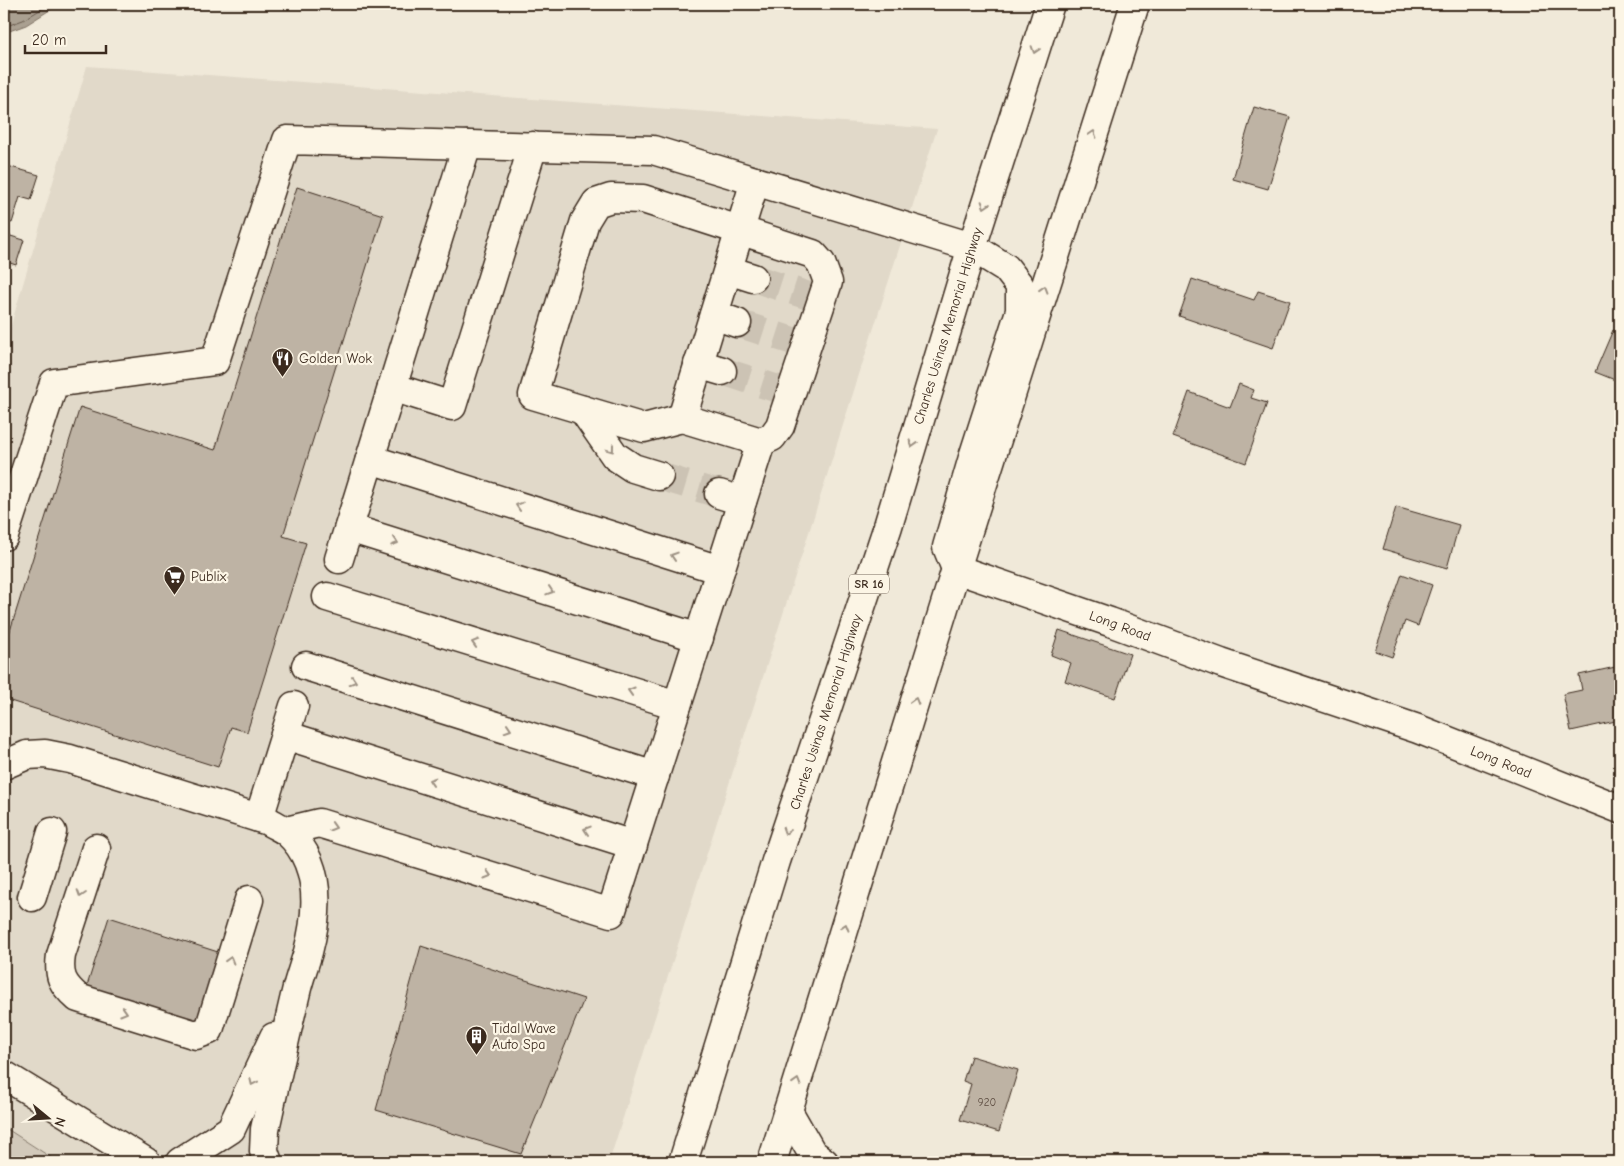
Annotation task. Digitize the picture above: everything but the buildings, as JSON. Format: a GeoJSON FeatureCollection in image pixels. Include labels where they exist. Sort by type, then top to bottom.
{"type":"FeatureCollection","features":[{"type":"Feature","properties":{"kind":"main road","name":"Charles Usinas Memorial Highway"},"geometry":{"type":"LineString","coordinates":[[682,1162],[776,861],[888,526],[972,247],[1050,4]]}},
{"type":"Feature","properties":{"kind":"main road"},"geometry":{"type":"LineString","coordinates":[[772,1162],[956,569],[1135,4]]}},
{"type":"Feature","properties":{"kind":"main road"},"geometry":{"type":"LineString","coordinates":[[4,536],[54,384],[215,361],[286,140],[653,150],[972,247],[1006,268],[1020,286],[1020,311],[974,454],[947,547],[956,569]]}},
{"type":"Feature","properties":{"kind":"main road"},"geometry":{"type":"LineString","coordinates":[[339,559],[467,145]]}},
{"type":"Feature","properties":{"kind":"main road"},"geometry":{"type":"LineString","coordinates":[[392,387],[452,406],[534,146]]}},
{"type":"Feature","properties":{"kind":"main road"},"geometry":{"type":"LineString","coordinates":[[682,418],[710,368],[740,274],[740,230],[755,181]]}},
{"type":"Feature","properties":{"kind":"main road"},"geometry":{"type":"LineString","coordinates":[[286,831],[319,822],[612,913],[720,570],[730,497],[761,442],[772,436],[780,426],[785,391],[815,298],[828,282],[821,263],[813,254],[643,199],[611,198],[596,203],[585,221],[533,395],[644,428],[682,418],[761,442]]}},
{"type":"Feature","properties":{"kind":"main road"},"geometry":{"type":"LineString","coordinates":[[582,410],[615,456],[633,468],[659,476]]}},
{"type":"Feature","properties":{"kind":"main road"},"geometry":{"type":"LineString","coordinates":[[370,459],[720,570]]}},
{"type":"Feature","properties":{"kind":"main road"},"geometry":{"type":"LineString","coordinates":[[349,528],[699,638]]}},
{"type":"Feature","properties":{"kind":"main road","name":"Long Road"},"geometry":{"type":"LineString","coordinates":[[956,569],[1110,622],[1221,663],[1418,729],[1620,809]]}},
{"type":"Feature","properties":{"kind":"main road"},"geometry":{"type":"LineString","coordinates":[[327,597],[677,705]]}},
{"type":"Feature","properties":{"kind":"main road"},"geometry":{"type":"LineString","coordinates":[[306,666],[655,776]]}},
{"type":"Feature","properties":{"kind":"main road"},"geometry":{"type":"LineString","coordinates":[[259,818],[294,706]]}},
{"type":"Feature","properties":{"kind":"main road"},"geometry":{"type":"LineString","coordinates":[[285,735],[633,845]]}},
{"type":"Feature","properties":{"kind":"main road"},"geometry":{"type":"LineString","coordinates":[[4,765],[27,755],[45,754],[70,759],[259,818],[286,831],[298,843],[309,861],[316,890],[315,918],[308,951],[296,990],[266,1130],[264,1151],[268,1162]]}},
{"type":"Feature","properties":{"kind":"main road"},"geometry":{"type":"LineString","coordinates":[[32,897],[52,832]]}},
{"type":"Feature","properties":{"kind":"main road"},"geometry":{"type":"LineString","coordinates":[[96,848],[61,955],[59,970],[66,988],[78,998],[196,1035],[209,1030],[249,900]]}},
{"type":"Feature","properties":{"kind":"main road"},"geometry":{"type":"LineString","coordinates":[[180,1162],[231,1129],[296,990]]}},
{"type":"Feature","properties":{"kind":"main road"},"geometry":{"type":"LineString","coordinates":[[4,1075],[146,1162]]}},
{"type":"Feature","properties":{"kind":"main road"},"geometry":{"type":"LineString","coordinates":[[788,1111],[812,1153],[824,1162]]}},
{"type":"Feature","properties":{"kind":"shaded area"},"geometry":{"type":"Polygon","coordinates":[[[87,66],[937,129],[609,1162],[173,1162],[4,1060],[4,349],[87,66]]]}},
{"type":"Feature","properties":{"kind":"shaded area"},"geometry":{"type":"Polygon","coordinates":[[[4,1091],[120,1162],[58,1162],[4,1127],[4,1091]]]}},
{"type":"Feature","properties":{"kind":"shaded area"},"geometry":{"type":"Polygon","coordinates":[[[4,1127],[58,1162],[4,1162],[4,1127]]]}},
{"type":"Feature","properties":{"kind":"water"},"geometry":{"type":"Polygon","coordinates":[[[4,4],[56,4],[53,8],[26,25],[4,33],[4,4]]]}},
{"type":"Feature","properties":{"kind":"tunnel"},"geometry":{"type":"LineString","coordinates":[[753,278],[809,296]]}},
{"type":"Feature","properties":{"kind":"tunnel"},"geometry":{"type":"LineString","coordinates":[[737,323],[793,341]]}},
{"type":"Feature","properties":{"kind":"tunnel"},"geometry":{"type":"LineString","coordinates":[[722,371],[778,389]]}},
{"type":"Feature","properties":{"kind":"tunnel"},"geometry":{"type":"LineString","coordinates":[[659,476],[719,494]]}},
{"type":"Feature","properties":{"kind":"place","name":"Golden Wok"},"geometry":{"type":"Point","coordinates":[283,377]}},
{"type":"Feature","properties":{"kind":"place","name":"Publix"},"geometry":{"type":"Point","coordinates":[175,595]}},
{"type":"Feature","properties":{"kind":"place","name":"Tidal Wave Auto Spa"},"geometry":{"type":"Point","coordinates":[476,1055]}}]}
